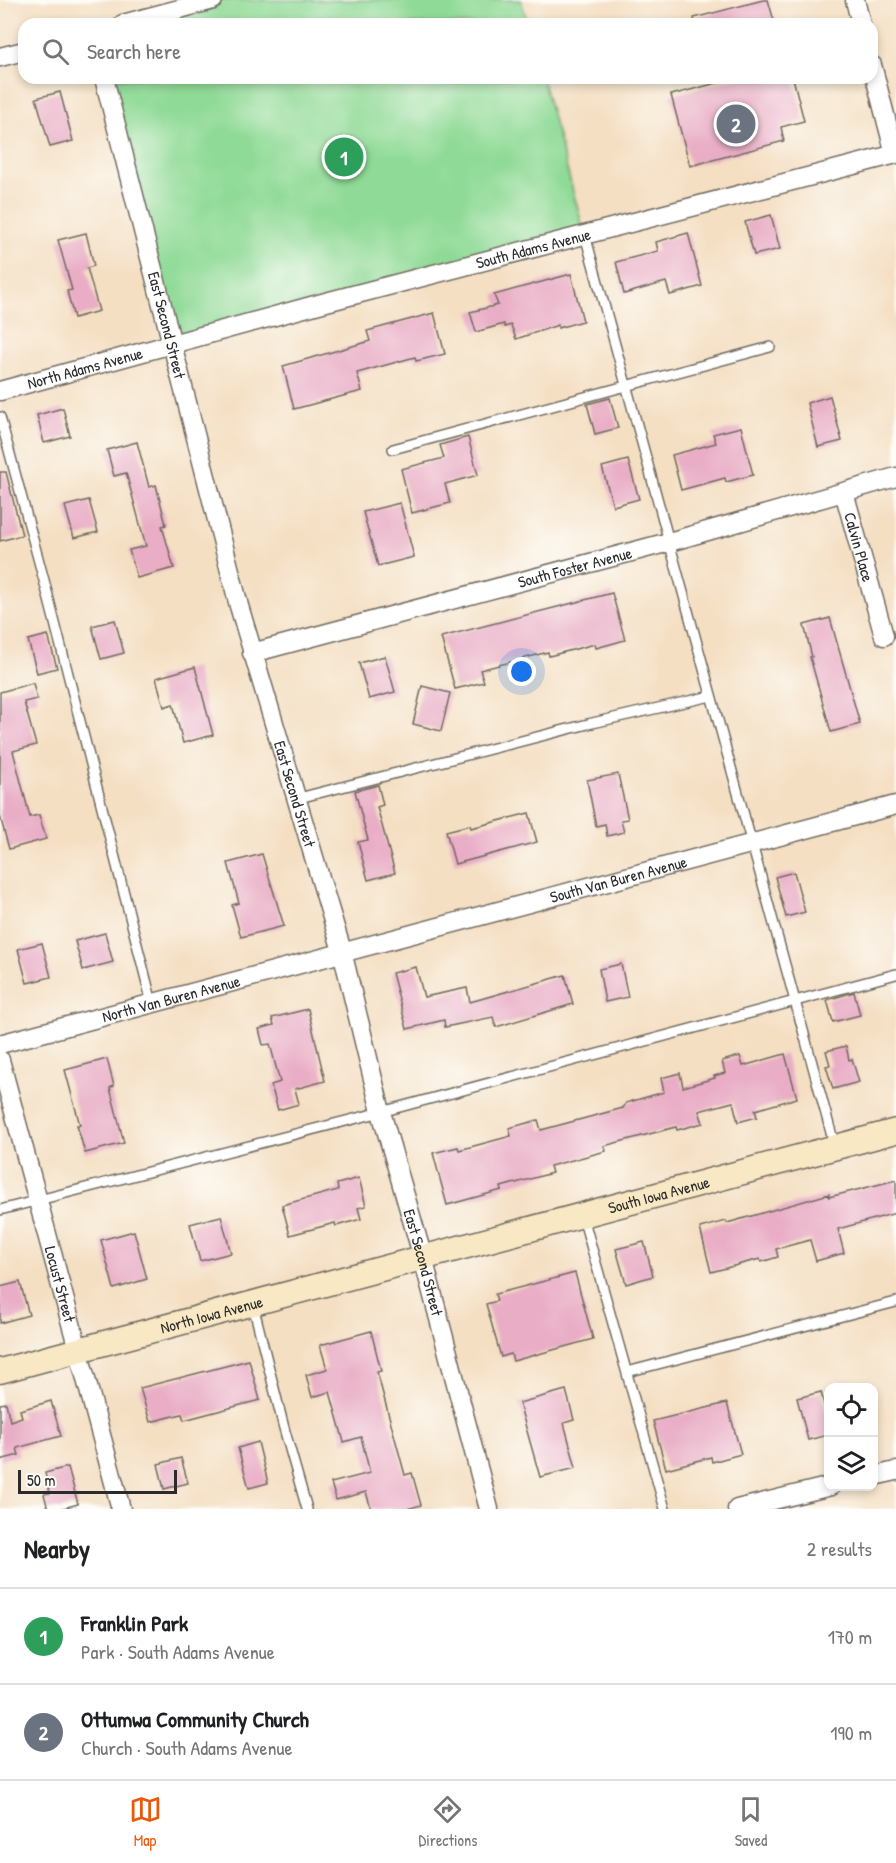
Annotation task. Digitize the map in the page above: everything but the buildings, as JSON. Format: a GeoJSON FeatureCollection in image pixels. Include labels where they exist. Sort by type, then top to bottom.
{"type":"FeatureCollection","features":[{"type":"Feature","properties":{"kind":"main road","name":"South Iowa Avenue"},"geometry":{"type":"LineString","coordinates":[[423,1258],[896,1131]]}},
{"type":"Feature","properties":{"kind":"main road","name":"North Iowa Avenue"},"geometry":{"type":"LineString","coordinates":[[0,1371],[423,1258]]}},
{"type":"Feature","properties":{"kind":"street"},"geometry":{"type":"LineString","coordinates":[[146,18],[213,0]]}},
{"type":"Feature","properties":{"kind":"street"},"geometry":{"type":"LineString","coordinates":[[855,0],[860,18]]}},
{"type":"Feature","properties":{"kind":"street"},"geometry":{"type":"LineString","coordinates":[[0,57],[18,52]]}},
{"type":"Feature","properties":{"kind":"street","name":"East Second Street"},"geometry":{"type":"LineString","coordinates":[[106,84],[252,653],[342,951],[381,1112],[423,1258],[489,1509]]}},
{"type":"Feature","properties":{"kind":"street"},"geometry":{"type":"LineString","coordinates":[[877,84],[896,154]]}},
{"type":"Feature","properties":{"kind":"street","name":"South Adams Avenue"},"geometry":{"type":"LineString","coordinates":[[171,344],[896,154]]}},
{"type":"Feature","properties":{"kind":"street","name":"North Adams Avenue"},"geometry":{"type":"LineString","coordinates":[[0,391],[171,344]]}},
{"type":"Feature","properties":{"kind":"street","name":"South Foster Avenue"},"geometry":{"type":"LineString","coordinates":[[252,653],[669,542],[896,477]]}},
{"type":"Feature","properties":{"kind":"street","name":"Calvin Place"},"geometry":{"type":"LineString","coordinates":[[844,492],[884,636]]}},
{"type":"Feature","properties":{"kind":"street","name":"South Van Buren Avenue"},"geometry":{"type":"LineString","coordinates":[[342,951],[896,805]]}},
{"type":"Feature","properties":{"kind":"street","name":"North Van Buren Avenue"},"geometry":{"type":"LineString","coordinates":[[0,1044],[342,951]]}},
{"type":"Feature","properties":{"kind":"street","name":"Locust Street"},"geometry":{"type":"LineString","coordinates":[[0,1060],[121,1509]]}},
{"type":"Feature","properties":{"kind":"street"},"geometry":{"type":"LineString","coordinates":[[878,1475],[896,1471]]}},
{"type":"Feature","properties":{"kind":"street"},"geometry":{"type":"LineString","coordinates":[[737,1509],[824,1488]]}},
{"type":"Feature","properties":{"kind":"lane"},"geometry":{"type":"LineString","coordinates":[[585,235],[835,1147]]}},
{"type":"Feature","properties":{"kind":"lane"},"geometry":{"type":"LineString","coordinates":[[393,449],[770,346]]}},
{"type":"Feature","properties":{"kind":"lane"},"geometry":{"type":"LineString","coordinates":[[0,417],[152,1003]]}},
{"type":"Feature","properties":{"kind":"lane"},"geometry":{"type":"LineString","coordinates":[[295,799],[588,724],[711,696]]}},
{"type":"Feature","properties":{"kind":"lane"},"geometry":{"type":"LineString","coordinates":[[0,1210],[381,1112],[896,974]]}},
{"type":"Feature","properties":{"kind":"lane"},"geometry":{"type":"LineString","coordinates":[[582,1215],[665,1509]]}},
{"type":"Feature","properties":{"kind":"lane"},"geometry":{"type":"LineString","coordinates":[[627,1372],[896,1302]]}},
{"type":"Feature","properties":{"kind":"lane"},"geometry":{"type":"LineString","coordinates":[[252,1303],[307,1509]]}},
{"type":"Feature","properties":{"kind":"green space"},"geometry":{"type":"Polygon","coordinates":[[[213,0],[521,0],[526,18],[146,18],[213,0]]]}},
{"type":"Feature","properties":{"kind":"green space"},"geometry":{"type":"Polygon","coordinates":[[[106,84],[544,84],[585,235],[171,344],[106,84]]]}},
{"type":"Feature","properties":{"kind":"place","name":"Ottumwa Community Church"},"geometry":{"type":"Point","coordinates":[736,124]}},
{"type":"Feature","properties":{"kind":"place","name":"Franklin Park"},"geometry":{"type":"Point","coordinates":[344,157]}}]}
